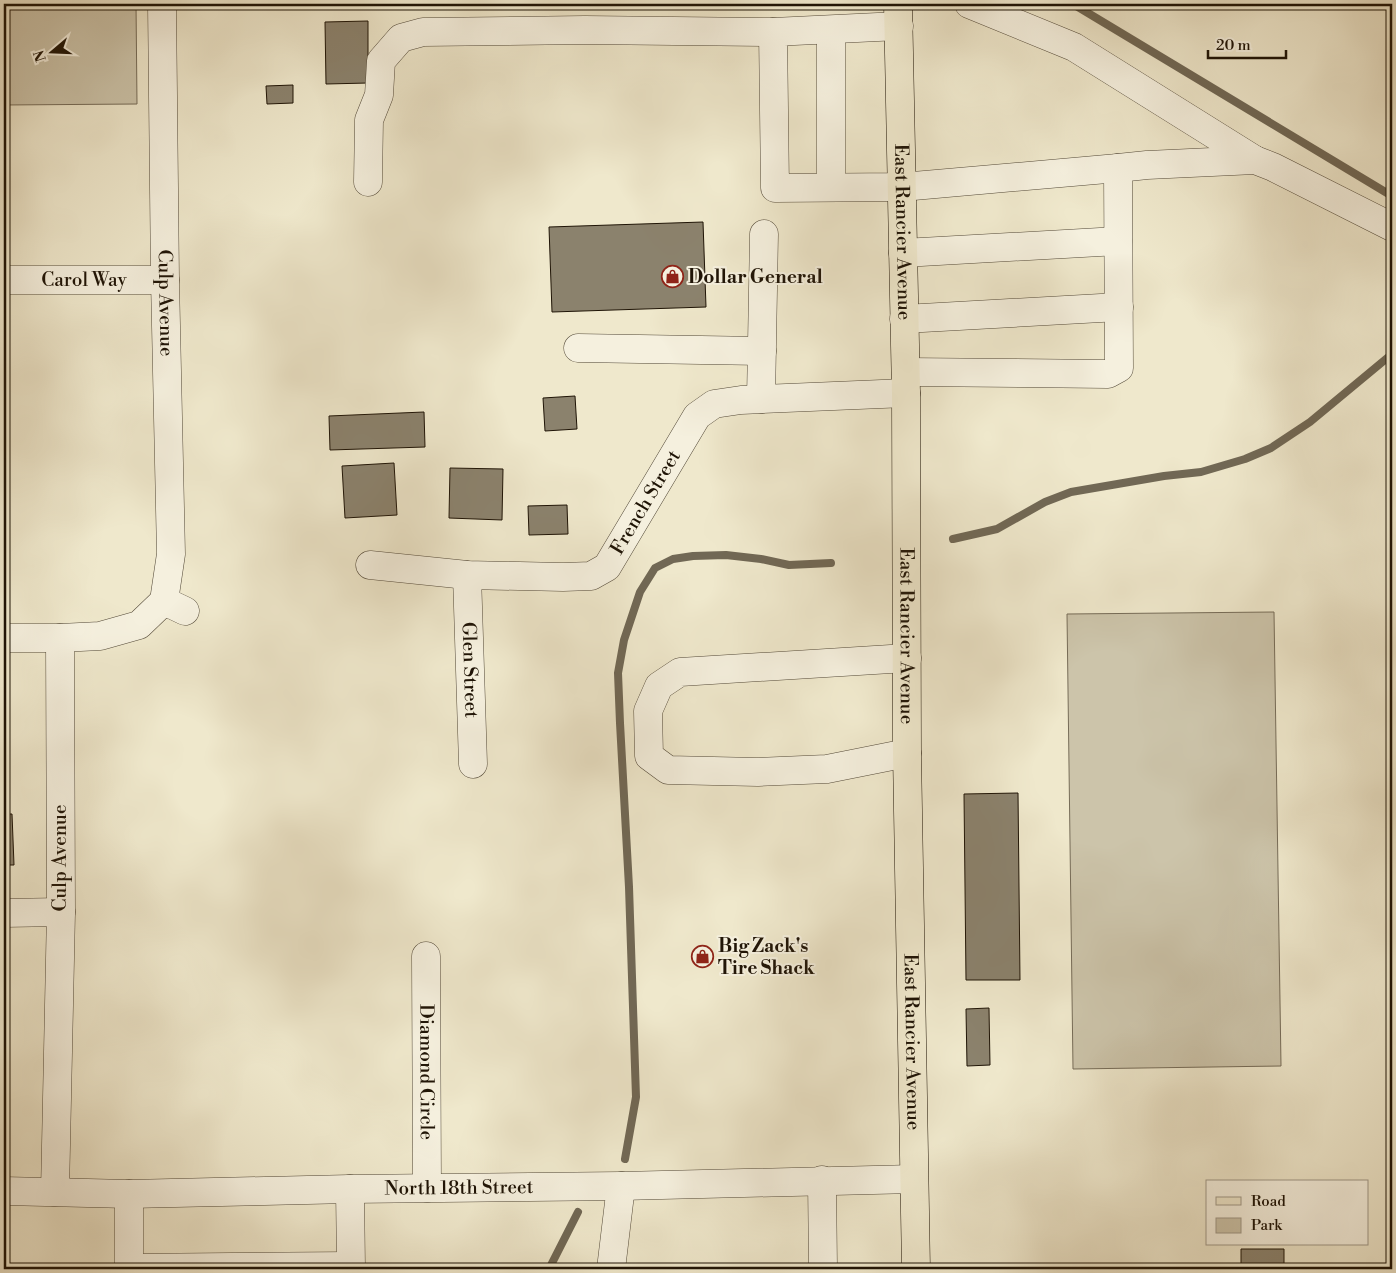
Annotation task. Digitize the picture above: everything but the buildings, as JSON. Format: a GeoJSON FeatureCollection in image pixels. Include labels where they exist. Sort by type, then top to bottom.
{"type":"FeatureCollection","features":[{"type":"Feature","properties":{"kind":"main road","name":"East Rancier Avenue"},"geometry":{"type":"LineString","coordinates":[[898,15],[906,382],[907,753],[916,1269]]}},
{"type":"Feature","properties":{"kind":"street","name":"Culp Avenue"},"geometry":{"type":"LineString","coordinates":[[55,1192],[61,912],[60,638],[100,636],[139,624],[175,606],[171,554],[165,280],[162,4]]}},
{"type":"Feature","properties":{"kind":"street"},"geometry":{"type":"LineString","coordinates":[[969,4],[1074,47],[1255,160],[1273,167],[1392,227]]}},
{"type":"Feature","properties":{"kind":"street"},"geometry":{"type":"LineString","coordinates":[[368,182],[370,120],[379,95],[380,61],[401,38],[423,32],[585,30],[773,32],[831,30],[898,15]]}},
{"type":"Feature","properties":{"kind":"street"},"geometry":{"type":"LineString","coordinates":[[831,30],[831,187]]}},
{"type":"Feature","properties":{"kind":"street"},"geometry":{"type":"LineString","coordinates":[[773,32],[775,188],[902,187],[1148,165],[1255,160]]}},
{"type":"Feature","properties":{"kind":"street"},"geometry":{"type":"LineString","coordinates":[[904,319],[1118,307],[1118,168]]}},
{"type":"Feature","properties":{"kind":"street"},"geometry":{"type":"LineString","coordinates":[[761,399],[764,234]]}},
{"type":"Feature","properties":{"kind":"street"},"geometry":{"type":"LineString","coordinates":[[904,253],[1118,241]]}},
{"type":"Feature","properties":{"kind":"street","name":"Carol Way"},"geometry":{"type":"LineString","coordinates":[[4,280],[165,280]]}},
{"type":"Feature","properties":{"kind":"street","name":"French Street"},"geometry":{"type":"LineString","coordinates":[[370,565],[467,574],[591,576],[606,567],[697,416],[714,404],[906,382],[1108,374],[1119,368],[1118,307]]}},
{"type":"Feature","properties":{"kind":"street"},"geometry":{"type":"LineString","coordinates":[[578,348],[762,351]]}},
{"type":"Feature","properties":{"kind":"street","name":"Glen Street"},"geometry":{"type":"LineString","coordinates":[[467,574],[473,764]]}},
{"type":"Feature","properties":{"kind":"street"},"geometry":{"type":"LineString","coordinates":[[4,638],[60,638]]}},
{"type":"Feature","properties":{"kind":"street"},"geometry":{"type":"LineString","coordinates":[[907,658],[680,672],[659,686],[648,711],[649,756],[668,770],[758,772],[827,769],[907,753]]}},
{"type":"Feature","properties":{"kind":"street"},"geometry":{"type":"LineString","coordinates":[[4,913],[61,912]]}},
{"type":"Feature","properties":{"kind":"street","name":"Diamond Circle"},"geometry":{"type":"LineString","coordinates":[[426,956],[427,1188]]}},
{"type":"Feature","properties":{"kind":"street","name":"North 18th Street"},"geometry":{"type":"LineString","coordinates":[[4,1191],[129,1194],[914,1179]]}},
{"type":"Feature","properties":{"kind":"street"},"geometry":{"type":"LineString","coordinates":[[822,1180],[823,1269]]}},
{"type":"Feature","properties":{"kind":"street"},"geometry":{"type":"LineString","coordinates":[[611,1269],[620,1186]]}},
{"type":"Feature","properties":{"kind":"street"},"geometry":{"type":"LineString","coordinates":[[129,1194],[129,1269],[351,1268],[350,1189]]}},
{"type":"Feature","properties":{"kind":"green space"},"geometry":{"type":"Polygon","coordinates":[[[4,4],[136,4],[137,104],[4,105],[4,4]]]}},
{"type":"Feature","properties":{"kind":"green space"},"geometry":{"type":"Polygon","coordinates":[[[1274,612],[1281,1066],[1073,1069],[1067,614],[1274,612]]]}},
{"type":"Feature","properties":{"kind":"waterway"},"geometry":{"type":"LineString","coordinates":[[1073,4],[1392,196]]}},
{"type":"Feature","properties":{"kind":"waterway"},"geometry":{"type":"LineString","coordinates":[[953,539],[997,529],[1045,502],[1071,492],[1164,476],[1201,472],[1245,459],[1271,448],[1310,422],[1392,354]]}},
{"type":"Feature","properties":{"kind":"waterway"},"geometry":{"type":"LineString","coordinates":[[625,1159],[636,1097],[629,887],[618,673],[624,640],[640,592],[655,568],[673,559],[726,555],[761,559],[789,565],[831,563]]}},
{"type":"Feature","properties":{"kind":"waterway"},"geometry":{"type":"LineString","coordinates":[[549,1269],[578,1212]]}},
{"type":"Feature","properties":{"kind":"place","name":"Dollar General"},"geometry":{"type":"Point","coordinates":[672,277]}},
{"type":"Feature","properties":{"kind":"place","name":"Big Zack's Tire Shack"},"geometry":{"type":"Point","coordinates":[702,957]}}]}
